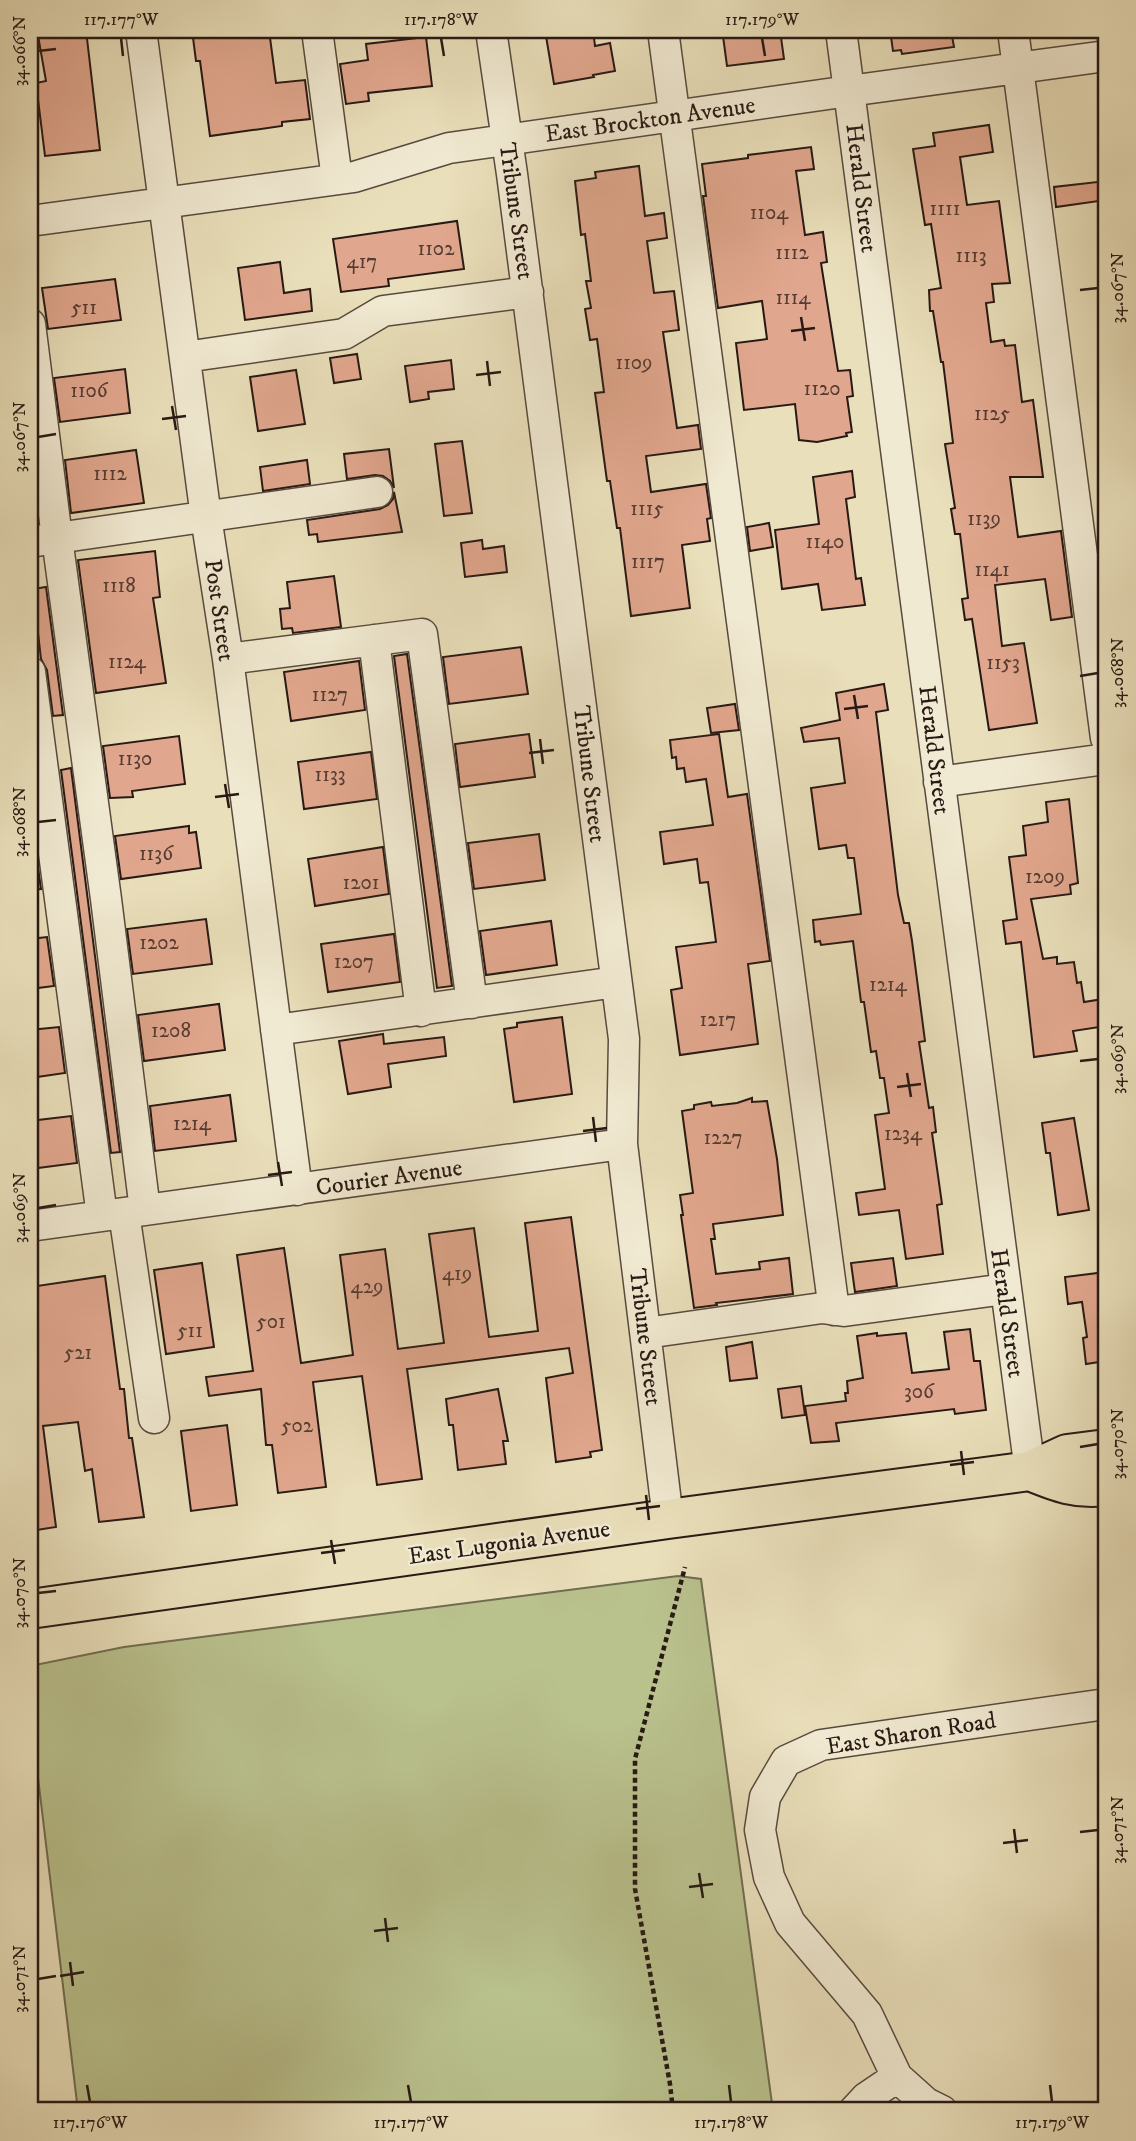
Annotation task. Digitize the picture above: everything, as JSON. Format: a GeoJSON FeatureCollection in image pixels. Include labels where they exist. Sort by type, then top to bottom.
{"type":"FeatureCollection","features":[{"type":"Feature","properties":{"kind":"main road","name":"East Lugonia Avenue"},"geometry":{"type":"LineString","coordinates":[[30,1609],[1030,1471],[1067,1454],[1106,1449]]}},
{"type":"Feature","properties":{"kind":"main road","name":"East Lugonia Avenue"},"geometry":{"type":"LineString","coordinates":[[1030,1471],[1070,1486],[1106,1486]]}},
{"type":"Feature","properties":{"kind":"street","name":"Post Street"},"geometry":{"type":"LineString","coordinates":[[141,30],[206,517],[228,659],[297,1190]]}},
{"type":"Feature","properties":{"kind":"street"},"geometry":{"type":"LineString","coordinates":[[317,30],[337,178]]}},
{"type":"Feature","properties":{"kind":"street","name":"Tribune Street"},"geometry":{"type":"LineString","coordinates":[[491,30],[528,292],[624,1039],[622,1144],[668,1519]]}},
{"type":"Feature","properties":{"kind":"street"},"geometry":{"type":"LineString","coordinates":[[663,30],[834,1310]]}},
{"type":"Feature","properties":{"kind":"street","name":"Herald Street"},"geometry":{"type":"LineString","coordinates":[[841,30],[1030,1471]]}},
{"type":"Feature","properties":{"kind":"street"},"geometry":{"type":"LineString","coordinates":[[1013,30],[1106,737]]}},
{"type":"Feature","properties":{"kind":"street","name":"East Brockton Avenue"},"geometry":{"type":"LineString","coordinates":[[30,221],[374,172],[449,148],[1106,56]]}},
{"type":"Feature","properties":{"kind":"street"},"geometry":{"type":"LineString","coordinates":[[185,357],[344,334],[383,311],[528,292]]}},
{"type":"Feature","properties":{"kind":"street"},"geometry":{"type":"LineString","coordinates":[[30,324],[43,540],[108,912],[124,1213]]}},
{"type":"Feature","properties":{"kind":"street"},"geometry":{"type":"LineString","coordinates":[[43,540],[377,492]]}},
{"type":"Feature","properties":{"kind":"street"},"geometry":{"type":"LineString","coordinates":[[228,659],[422,634],[472,1003]]}},
{"type":"Feature","properties":{"kind":"street"},"geometry":{"type":"LineString","coordinates":[[374,640],[421,1011]]}},
{"type":"Feature","properties":{"kind":"street"},"geometry":{"type":"LineString","coordinates":[[30,672],[124,1213],[154,1418]]}},
{"type":"Feature","properties":{"kind":"street"},"geometry":{"type":"LineString","coordinates":[[939,782],[1106,759]]}},
{"type":"Feature","properties":{"kind":"street"},"geometry":{"type":"LineString","coordinates":[[276,1030],[616,982]]}},
{"type":"Feature","properties":{"kind":"street","name":"Courier Avenue"},"geometry":{"type":"LineString","coordinates":[[30,1226],[622,1144]]}},
{"type":"Feature","properties":{"kind":"street"},"geometry":{"type":"LineString","coordinates":[[646,1333],[822,1308],[844,1311],[1005,1289]]}},
{"type":"Feature","properties":{"kind":"street","name":"East Sharon Road"},"geometry":{"type":"LineString","coordinates":[[897,2077],[867,2014],[790,1923],[779,1900],[769,1877],[760,1830],[765,1797],[786,1761],[821,1745],[1106,1704]]}},
{"type":"Feature","properties":{"kind":"street"},"geometry":{"type":"LineString","coordinates":[[854,2111],[866,2098],[897,2077],[926,2103],[942,2111]]}},
{"type":"Feature","properties":{"kind":"path"},"geometry":{"type":"LineString","coordinates":[[673,2111],[635,1888],[635,1759],[685,1567]]}},
{"type":"Feature","properties":{"kind":"green space"},"geometry":{"type":"Polygon","coordinates":[[[678,1576],[701,1579],[773,2111],[78,2111],[30,1711],[30,1666],[124,1647],[678,1576]]]}},
{"type":"Feature","properties":{"kind":"building"},"geometry":{"type":"Polygon","coordinates":[[[37,30],[86,30],[100,150],[45,156],[36,83],[46,81],[37,30]]]}},
{"type":"Feature","properties":{"kind":"building"},"geometry":{"type":"Polygon","coordinates":[[[192,30],[269,30],[276,83],[305,80],[310,119],[282,122],[282,126],[210,136],[200,61],[196,61],[192,30]]]}},
{"type":"Feature","properties":{"kind":"building"},"geometry":{"type":"Polygon","coordinates":[[[545,30],[593,30],[595,46],[610,43],[615,71],[554,84],[545,30]]]}},
{"type":"Feature","properties":{"kind":"building"},"geometry":{"type":"Polygon","coordinates":[[[780,30],[784,59],[727,66],[723,36],[780,30]]]}},
{"type":"Feature","properties":{"kind":"building"},"geometry":{"type":"Polygon","coordinates":[[[890,30],[951,30],[954,47],[902,54],[901,50],[893,51],[890,30]]]}},
{"type":"Feature","properties":{"kind":"building"},"geometry":{"type":"Polygon","coordinates":[[[426,37],[432,86],[368,93],[369,101],[346,104],[340,64],[368,60],[366,44],[426,37]]]}},
{"type":"Feature","properties":{"kind":"building"},"geometry":{"type":"Polygon","coordinates":[[[989,125],[993,152],[960,157],[967,205],[999,201],[1010,283],[992,284],[994,302],[986,303],[991,342],[1004,340],[1005,346],[1015,345],[1022,402],[1033,400],[1043,477],[1010,477],[1018,537],[1061,531],[1072,617],[1051,620],[1045,579],[995,585],[1002,646],[1024,643],[1037,723],[989,730],[972,619],[965,620],[962,599],[968,598],[960,534],[955,534],[951,509],[955,508],[945,444],[953,443],[943,362],[933,311],[930,311],[929,290],[941,288],[931,224],[925,225],[913,149],[935,146],[933,133],[989,125]]]}},
{"type":"Feature","properties":{"kind":"building"},"geometry":{"type":"Polygon","coordinates":[[[811,147],[814,169],[796,171],[805,235],[823,232],[827,262],[821,263],[838,371],[850,370],[853,396],[847,397],[852,432],[846,433],[847,436],[817,442],[799,440],[795,404],[744,410],[736,343],[767,339],[762,301],[718,308],[703,196],[706,196],[702,164],[811,147]]]}},
{"type":"Feature","properties":{"kind":"building"},"geometry":{"type":"Polygon","coordinates":[[[639,166],[645,216],[664,213],[667,238],[647,241],[654,293],[674,291],[679,330],[663,332],[677,428],[698,425],[701,449],[646,456],[651,492],[706,484],[711,518],[707,519],[710,541],[682,545],[690,608],[631,616],[620,528],[617,528],[610,481],[607,481],[595,393],[604,392],[597,339],[590,340],[585,309],[591,308],[586,281],[591,281],[585,234],[581,235],[575,181],[596,178],[595,172],[639,166]]]}},
{"type":"Feature","properties":{"kind":"building"},"geometry":{"type":"Polygon","coordinates":[[[1106,181],[1106,200],[1056,207],[1054,187],[1106,181]]]}},
{"type":"Feature","properties":{"kind":"building"},"geometry":{"type":"Polygon","coordinates":[[[457,221],[464,269],[388,279],[389,286],[341,292],[333,239],[457,221]]]}},
{"type":"Feature","properties":{"kind":"building"},"geometry":{"type":"Polygon","coordinates":[[[280,262],[284,293],[310,289],[312,311],[245,320],[238,268],[280,262]]]}},
{"type":"Feature","properties":{"kind":"building"},"geometry":{"type":"Polygon","coordinates":[[[115,279],[121,320],[48,329],[42,288],[115,279]]]}},
{"type":"Feature","properties":{"kind":"building"},"geometry":{"type":"Polygon","coordinates":[[[357,354],[361,379],[334,383],[330,358],[357,354]]]}},
{"type":"Feature","properties":{"kind":"building"},"geometry":{"type":"Polygon","coordinates":[[[451,360],[454,389],[428,392],[429,399],[410,402],[405,366],[451,360]]]}},
{"type":"Feature","properties":{"kind":"building"},"geometry":{"type":"Polygon","coordinates":[[[125,369],[130,413],[60,422],[54,378],[125,369]]]}},
{"type":"Feature","properties":{"kind":"building"},"geometry":{"type":"Polygon","coordinates":[[[296,370],[305,424],[258,431],[250,377],[296,370]]]}},
{"type":"Feature","properties":{"kind":"building"},"geometry":{"type":"Polygon","coordinates":[[[462,441],[472,513],[444,516],[435,444],[462,441]]]}},
{"type":"Feature","properties":{"kind":"building"},"geometry":{"type":"Polygon","coordinates":[[[389,449],[394,488],[383,476],[347,479],[344,454],[389,449]]]}},
{"type":"Feature","properties":{"kind":"building"},"geometry":{"type":"Polygon","coordinates":[[[136,450],[144,503],[71,513],[65,460],[136,450]]]}},
{"type":"Feature","properties":{"kind":"building"},"geometry":{"type":"Polygon","coordinates":[[[307,460],[310,484],[263,491],[260,467],[307,460]]]}},
{"type":"Feature","properties":{"kind":"building"},"geometry":{"type":"Polygon","coordinates":[[[852,471],[855,497],[846,499],[856,579],[861,578],[865,605],[822,610],[818,584],[782,589],[775,530],[819,524],[813,477],[852,471]]]}},
{"type":"Feature","properties":{"kind":"building"},"geometry":{"type":"Polygon","coordinates":[[[394,492],[402,532],[318,542],[317,534],[309,535],[307,520],[380,509],[393,499],[394,492]]]}},
{"type":"Feature","properties":{"kind":"building"},"geometry":{"type":"Polygon","coordinates":[[[769,523],[773,547],[750,551],[747,527],[769,523]]]}},
{"type":"Feature","properties":{"kind":"building"},"geometry":{"type":"Polygon","coordinates":[[[482,540],[483,549],[504,546],[507,572],[465,577],[461,543],[482,540]]]}},
{"type":"Feature","properties":{"kind":"building"},"geometry":{"type":"Polygon","coordinates":[[[155,551],[160,597],[153,598],[166,683],[96,693],[78,560],[155,551]]]}},
{"type":"Feature","properties":{"kind":"building"},"geometry":{"type":"Polygon","coordinates":[[[334,576],[341,627],[293,633],[292,628],[282,629],[280,609],[290,608],[287,582],[334,576]]]}},
{"type":"Feature","properties":{"kind":"building"},"geometry":{"type":"Polygon","coordinates":[[[46,587],[63,715],[53,716],[47,670],[41,659],[33,589],[46,587]]]}},
{"type":"Feature","properties":{"kind":"building"},"geometry":{"type":"Polygon","coordinates":[[[521,647],[528,694],[449,704],[443,657],[521,647]]]}},
{"type":"Feature","properties":{"kind":"building"},"geometry":{"type":"Polygon","coordinates":[[[407,654],[452,986],[437,988],[394,656],[407,654]]]}},
{"type":"Feature","properties":{"kind":"building"},"geometry":{"type":"Polygon","coordinates":[[[359,661],[365,710],[291,721],[284,672],[359,661]]]}},
{"type":"Feature","properties":{"kind":"building"},"geometry":{"type":"Polygon","coordinates":[[[884,684],[888,710],[876,712],[898,895],[904,923],[909,923],[912,941],[925,1041],[919,1042],[929,1108],[933,1107],[936,1132],[932,1133],[942,1204],[937,1205],[943,1254],[906,1259],[899,1210],[859,1215],[856,1193],[885,1189],[875,1115],[889,1113],[884,1078],[880,1078],[876,1051],[871,1052],[853,941],[821,945],[820,941],[815,942],[813,920],[861,914],[854,858],[848,858],[846,845],[819,849],[811,788],[845,783],[839,738],[804,742],[801,728],[840,720],[836,693],[884,684]]]}},
{"type":"Feature","properties":{"kind":"building"},"geometry":{"type":"Polygon","coordinates":[[[735,704],[739,730],[711,733],[707,708],[735,704]]]}},
{"type":"Feature","properties":{"kind":"building"},"geometry":{"type":"Polygon","coordinates":[[[529,734],[535,777],[460,787],[455,744],[529,734]]]}},
{"type":"Feature","properties":{"kind":"building"},"geometry":{"type":"Polygon","coordinates":[[[719,734],[728,797],[747,794],[770,961],[748,964],[758,1044],[680,1055],[671,990],[682,988],[676,947],[716,942],[708,882],[700,883],[697,859],[664,864],[660,832],[713,825],[706,779],[686,782],[684,768],[677,769],[676,757],[672,758],[670,740],[719,734]]]}},
{"type":"Feature","properties":{"kind":"building"},"geometry":{"type":"Polygon","coordinates":[[[179,736],[185,784],[132,791],[133,797],[110,798],[103,746],[179,736]]]}},
{"type":"Feature","properties":{"kind":"building"},"geometry":{"type":"Polygon","coordinates":[[[371,752],[377,799],[304,809],[298,762],[371,752]]]}},
{"type":"Feature","properties":{"kind":"building"},"geometry":{"type":"Polygon","coordinates":[[[71,768],[120,1152],[111,1153],[61,770],[71,768]]]}},
{"type":"Feature","properties":{"kind":"building"},"geometry":{"type":"Polygon","coordinates":[[[1069,799],[1078,883],[1070,885],[1071,894],[1031,899],[1043,959],[1057,957],[1057,964],[1074,962],[1077,983],[1081,982],[1084,1002],[1103,999],[1106,1026],[1073,1031],[1077,1051],[1034,1057],[1021,942],[1006,944],[1003,921],[1017,919],[1009,857],[1026,855],[1023,826],[1048,822],[1046,802],[1069,799]]]}},
{"type":"Feature","properties":{"kind":"building"},"geometry":{"type":"Polygon","coordinates":[[[189,826],[189,833],[196,832],[201,868],[121,879],[115,836],[189,826]]]}},
{"type":"Feature","properties":{"kind":"building"},"geometry":{"type":"Polygon","coordinates":[[[539,834],[545,880],[474,889],[468,843],[539,834]]]}},
{"type":"Feature","properties":{"kind":"building"},"geometry":{"type":"Polygon","coordinates":[[[35,846],[41,889],[30,890],[30,847],[35,846]]]}},
{"type":"Feature","properties":{"kind":"building"},"geometry":{"type":"Polygon","coordinates":[[[383,847],[389,894],[315,906],[308,859],[383,847]]]}},
{"type":"Feature","properties":{"kind":"building"},"geometry":{"type":"Polygon","coordinates":[[[206,919],[212,964],[133,974],[127,929],[206,919]]]}},
{"type":"Feature","properties":{"kind":"building"},"geometry":{"type":"Polygon","coordinates":[[[551,921],[557,965],[486,975],[480,931],[551,921]]]}},
{"type":"Feature","properties":{"kind":"building"},"geometry":{"type":"Polygon","coordinates":[[[394,934],[400,982],[328,992],[321,944],[394,934]]]}},
{"type":"Feature","properties":{"kind":"building"},"geometry":{"type":"Polygon","coordinates":[[[47,937],[54,986],[30,989],[30,939],[47,937]]]}},
{"type":"Feature","properties":{"kind":"building"},"geometry":{"type":"Polygon","coordinates":[[[219,1004],[225,1050],[144,1061],[138,1015],[219,1004]]]}},
{"type":"Feature","properties":{"kind":"building"},"geometry":{"type":"Polygon","coordinates":[[[562,1017],[572,1094],[514,1102],[504,1029],[517,1027],[517,1023],[562,1017]]]}},
{"type":"Feature","properties":{"kind":"building"},"geometry":{"type":"Polygon","coordinates":[[[59,1027],[65,1073],[30,1078],[30,1030],[59,1027]]]}},
{"type":"Feature","properties":{"kind":"building"},"geometry":{"type":"Polygon","coordinates":[[[383,1034],[384,1044],[444,1037],[446,1056],[388,1064],[391,1087],[348,1094],[339,1041],[383,1034]]]}},
{"type":"Feature","properties":{"kind":"building"},"geometry":{"type":"Polygon","coordinates":[[[230,1095],[236,1141],[155,1151],[150,1106],[230,1095]]]}},
{"type":"Feature","properties":{"kind":"building"},"geometry":{"type":"Polygon","coordinates":[[[752,1098],[752,1102],[767,1101],[783,1215],[713,1224],[715,1239],[711,1239],[716,1274],[760,1269],[759,1262],[789,1258],[793,1294],[694,1308],[681,1215],[680,1195],[693,1193],[682,1111],[694,1109],[694,1105],[711,1102],[712,1106],[737,1103],[752,1098]]]}},
{"type":"Feature","properties":{"kind":"building"},"geometry":{"type":"Polygon","coordinates":[[[71,1116],[77,1163],[30,1169],[30,1121],[71,1116]]]}},
{"type":"Feature","properties":{"kind":"building"},"geometry":{"type":"Polygon","coordinates":[[[1074,1118],[1089,1210],[1058,1215],[1050,1153],[1046,1153],[1042,1123],[1074,1118]]]}},
{"type":"Feature","properties":{"kind":"building"},"geometry":{"type":"Polygon","coordinates":[[[571,1217],[602,1450],[590,1452],[591,1457],[556,1462],[546,1378],[573,1373],[569,1348],[407,1369],[422,1479],[377,1485],[362,1376],[313,1382],[326,1487],[278,1493],[272,1445],[266,1445],[261,1389],[209,1396],[206,1377],[253,1371],[237,1255],[284,1248],[301,1363],[353,1355],[340,1255],[385,1249],[398,1349],[444,1343],[429,1234],[474,1228],[489,1337],[538,1331],[525,1223],[571,1217]]]}},
{"type":"Feature","properties":{"kind":"building"},"geometry":{"type":"Polygon","coordinates":[[[893,1258],[897,1286],[855,1292],[851,1263],[893,1258]]]}},
{"type":"Feature","properties":{"kind":"building"},"geometry":{"type":"Polygon","coordinates":[[[202,1263],[214,1347],[166,1354],[154,1270],[202,1263]]]}},
{"type":"Feature","properties":{"kind":"building"},"geometry":{"type":"Polygon","coordinates":[[[1106,1272],[1106,1361],[1086,1364],[1083,1338],[1087,1337],[1082,1302],[1068,1304],[1065,1277],[1106,1272]]]}},
{"type":"Feature","properties":{"kind":"building"},"geometry":{"type":"Polygon","coordinates":[[[105,1276],[120,1389],[124,1389],[129,1438],[132,1438],[144,1517],[99,1522],[92,1469],[85,1471],[78,1422],[43,1426],[56,1527],[30,1531],[30,1287],[105,1276]]]}},
{"type":"Feature","properties":{"kind":"building"},"geometry":{"type":"Polygon","coordinates":[[[970,1329],[974,1361],[980,1361],[986,1410],[955,1414],[954,1409],[836,1423],[839,1441],[811,1443],[805,1406],[846,1401],[847,1381],[863,1378],[857,1336],[906,1333],[912,1373],[949,1369],[944,1332],[970,1329]]]}},
{"type":"Feature","properties":{"kind":"building"},"geometry":{"type":"Polygon","coordinates":[[[752,1342],[757,1378],[730,1381],[726,1347],[752,1342]]]}},
{"type":"Feature","properties":{"kind":"building"},"geometry":{"type":"Polygon","coordinates":[[[801,1386],[805,1415],[782,1418],[778,1389],[801,1386]]]}},
{"type":"Feature","properties":{"kind":"building"},"geometry":{"type":"Polygon","coordinates":[[[498,1389],[508,1441],[503,1441],[506,1464],[458,1470],[453,1425],[449,1425],[446,1399],[498,1389]]]}},
{"type":"Feature","properties":{"kind":"building"},"geometry":{"type":"Polygon","coordinates":[[[227,1425],[237,1505],[191,1511],[181,1431],[227,1425]]]}}]}
